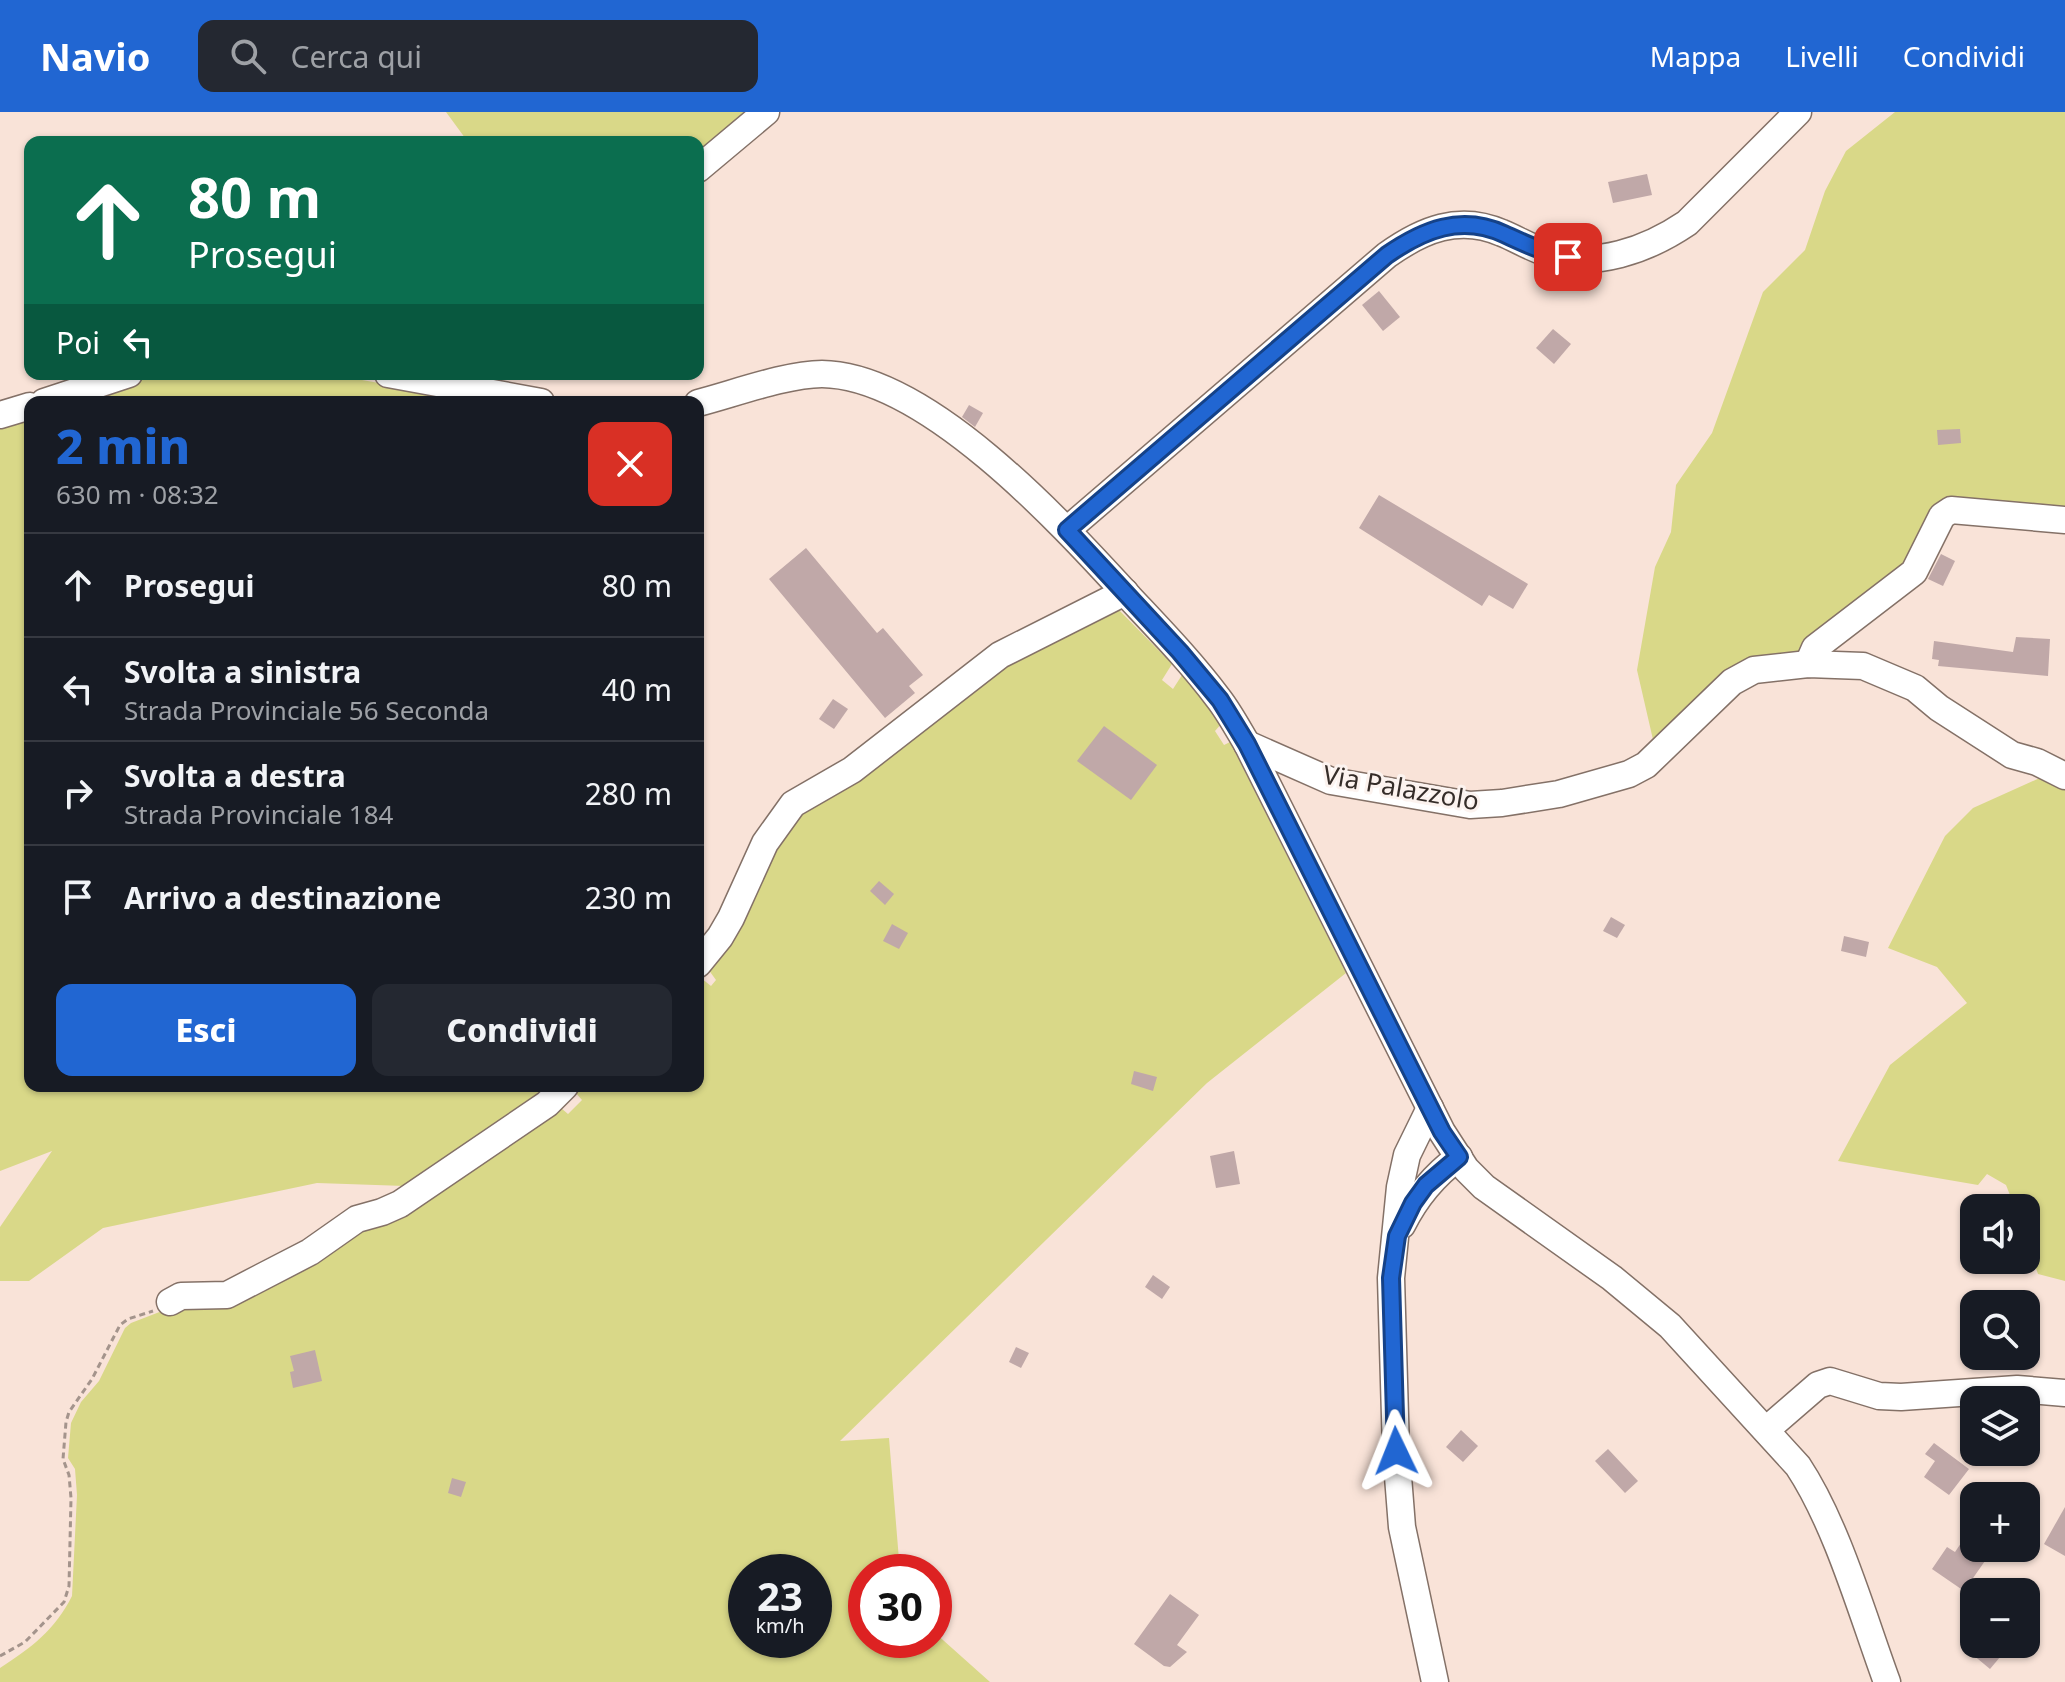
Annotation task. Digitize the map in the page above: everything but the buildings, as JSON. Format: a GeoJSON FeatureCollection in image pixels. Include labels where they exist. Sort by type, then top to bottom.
{"type":"FeatureCollection","features":[{"type":"Feature","properties":{"kind":"street"},"geometry":{"type":"LineString","coordinates":[[704,164],[766,112]]}},
{"type":"Feature","properties":{"kind":"street"},"geometry":{"type":"LineString","coordinates":[[1067,530],[1387,255],[1412,237],[1434,228],[1466,224],[1483,226],[1548,254],[1591,258],[1617,255],[1665,237],[1687,223],[1798,112]]}},
{"type":"Feature","properties":{"kind":"street"},"geometry":{"type":"LineString","coordinates":[[704,401],[797,377],[822,374],[853,379],[883,389],[976,446],[1067,530],[1125,592],[1220,700],[1247,744],[1430,1108],[1466,1169],[1505,1203],[1640,1300],[1670,1326],[1798,1466],[1812,1486],[1831,1531],[1887,1682]]}},
{"type":"Feature","properties":{"kind":"street"},"geometry":{"type":"LineString","coordinates":[[62,396],[111,380]]}},
{"type":"Feature","properties":{"kind":"street"},"geometry":{"type":"LineString","coordinates":[[439,380],[513,396]]}},
{"type":"Feature","properties":{"kind":"street"},"geometry":{"type":"LineString","coordinates":[[0,415],[24,408]]}},
{"type":"Feature","properties":{"kind":"street"},"geometry":{"type":"LineString","coordinates":[[1808,664],[1815,648],[1914,572],[1942,516],[1951,510],[2065,520]]}},
{"type":"Feature","properties":{"kind":"street"},"geometry":{"type":"LineString","coordinates":[[704,956],[726,928],[765,843],[793,804],[852,770],[1000,655],[1125,592]]}},
{"type":"Feature","properties":{"kind":"street","name":"Via Palazzolo"},"geometry":{"type":"LineString","coordinates":[[1247,744],[1331,781],[1470,805],[1502,803],[1559,794],[1629,774],[1646,765],[1732,682],[1754,670],[1808,664],[1863,666],[1915,688],[1939,708],[2012,755],[2037,762],[2065,776]]}},
{"type":"Feature","properties":{"kind":"street"},"geometry":{"type":"LineString","coordinates":[[170,1302],[181,1296],[227,1295],[310,1252],[357,1219],[400,1204],[547,1104],[559,1092]]}},
{"type":"Feature","properties":{"kind":"street"},"geometry":{"type":"LineString","coordinates":[[1430,1108],[1407,1155],[1400,1187],[1391,1278],[1396,1451],[1402,1527],[1435,1682]]}},
{"type":"Feature","properties":{"kind":"street"},"geometry":{"type":"LineString","coordinates":[[1397,1236],[1413,1203],[1426,1185],[1459,1157]]}},
{"type":"Feature","properties":{"kind":"street"},"geometry":{"type":"LineString","coordinates":[[1766,1430],[1818,1385],[1830,1381],[1879,1396],[2017,1389],[2065,1393]]}},
{"type":"Feature","properties":{"kind":"path"},"geometry":{"type":"LineString","coordinates":[[0,1656],[25,1642],[48,1620],[64,1602],[69,1586],[71,1498],[69,1475],[63,1459],[69,1412],[92,1379],[120,1325],[170,1302]]}},
{"type":"Feature","properties":{"kind":"shaded area"},"geometry":{"type":"Polygon","coordinates":[[[446,112],[757,112],[704,155],[704,136],[464,136],[446,112]]]}},
{"type":"Feature","properties":{"kind":"shaded area"},"geometry":{"type":"Polygon","coordinates":[[[1895,112],[2065,112],[2065,511],[1951,500],[1907,567],[1797,657],[1654,744],[1637,670],[1655,567],[1671,532],[1676,485],[1712,433],[1763,292],[1805,250],[1825,191],[1846,151],[1895,112]]]}},
{"type":"Feature","properties":{"kind":"shaded area"},"geometry":{"type":"Polygon","coordinates":[[[140,380],[362,380],[430,392],[429,396],[93,396],[140,380]]]}},
{"type":"Feature","properties":{"kind":"shaded area"},"geometry":{"type":"Polygon","coordinates":[[[24,417],[24,1092],[545,1092],[405,1186],[317,1183],[103,1228],[29,1281],[0,1281],[0,1227],[52,1151],[0,1171],[0,424],[24,417]]]}},
{"type":"Feature","properties":{"kind":"shaded area"},"geometry":{"type":"Polygon","coordinates":[[[1115,606],[1172,664],[1162,680],[1173,689],[1182,675],[1222,723],[1215,731],[1224,745],[1230,742],[1346,973],[1207,1083],[840,1441],[889,1438],[899,1554],[848,1554],[848,1658],[952,1658],[952,1648],[990,1682],[0,1682],[0,1668],[41,1637],[58,1619],[72,1596],[77,1495],[75,1469],[68,1458],[71,1423],[81,1402],[99,1381],[125,1328],[188,1301],[561,1108],[568,1114],[582,1100],[575,1092],[704,1092],[704,980],[711,986],[716,980],[708,969],[727,945],[796,817],[999,666],[1115,606]]]}},
{"type":"Feature","properties":{"kind":"shaded area"},"geometry":{"type":"Polygon","coordinates":[[[2042,777],[2065,789],[2065,1281],[2038,1274],[2040,1194],[2010,1194],[2006,1185],[1987,1174],[1978,1185],[1838,1161],[1890,1065],[1967,1003],[1937,967],[1888,948],[1945,836],[1973,808],[2042,777]]]}},
{"type":"Feature","properties":{"kind":"route"},"geometry":{"type":"LineString","coordinates":[[1396,1451],[1391,1278],[1397,1236],[1413,1203],[1426,1185],[1459,1157],[1442,1132],[1247,744],[1220,700],[1067,530],[1387,255],[1412,237],[1434,228],[1466,224],[1483,226],[1548,254],[1568,257]]}}]}
